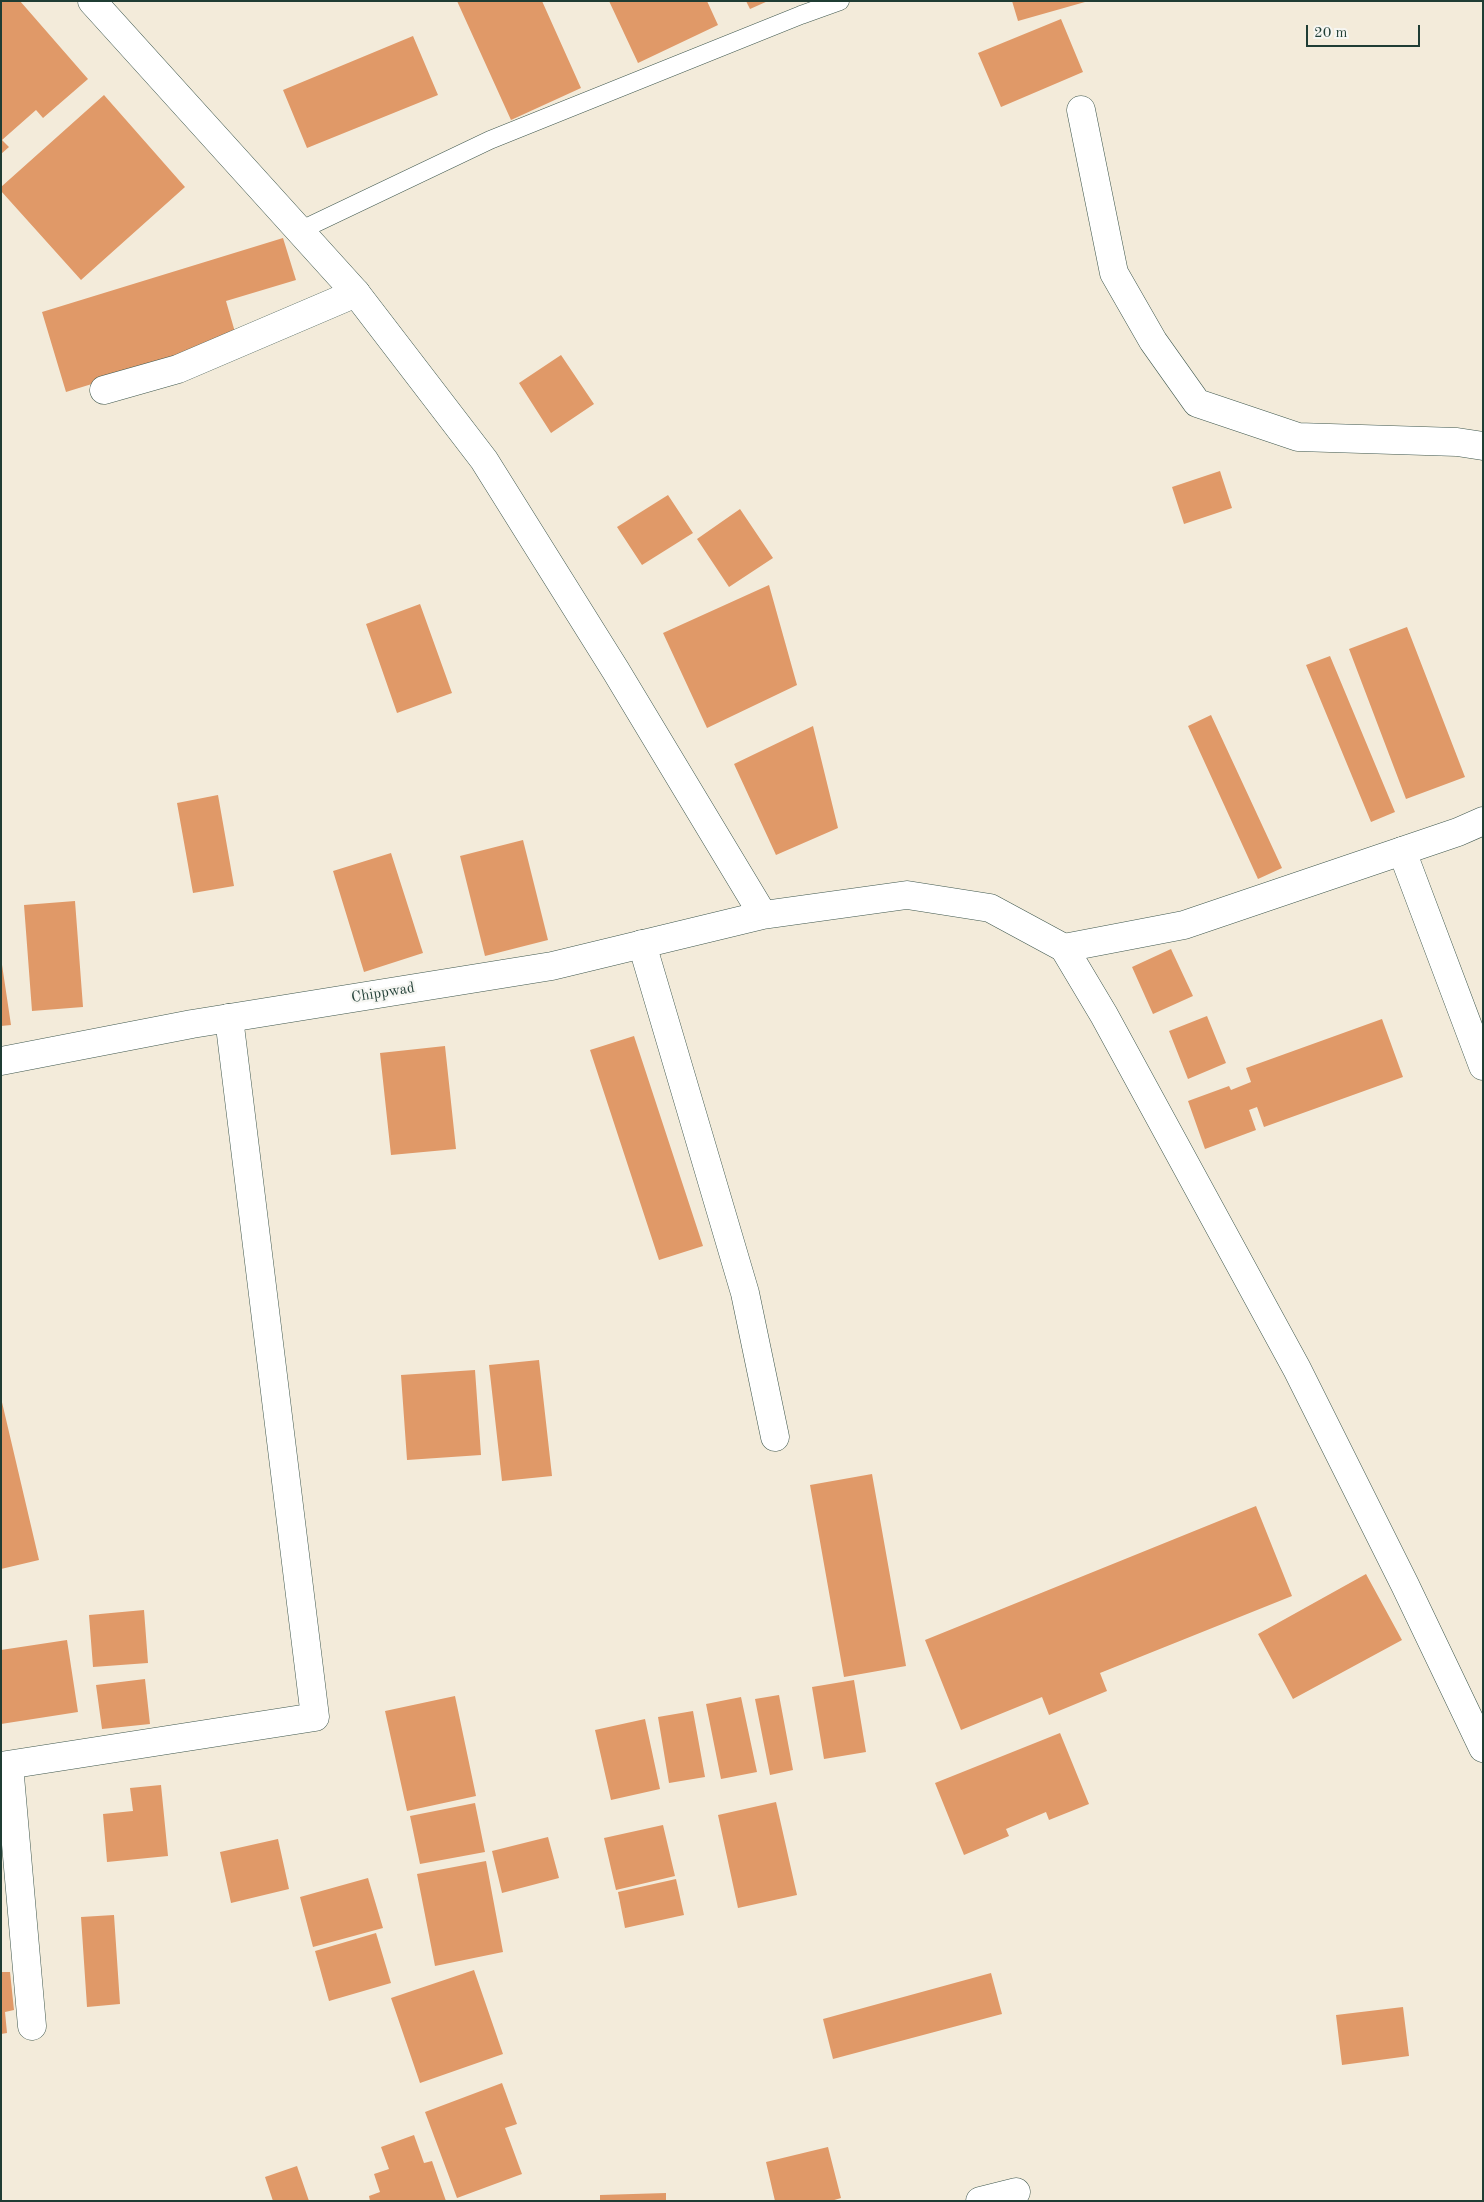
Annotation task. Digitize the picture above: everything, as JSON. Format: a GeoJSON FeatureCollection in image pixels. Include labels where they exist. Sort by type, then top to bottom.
{"type":"FeatureCollection","features":[{"type":"Feature","properties":{"kind":"street"},"geometry":{"type":"LineString","coordinates":[[92,1],[356,294],[484,460],[616,671],[763,915]]}},
{"type":"Feature","properties":{"kind":"street"},"geometry":{"type":"LineString","coordinates":[[1081,110],[1114,273],[1153,341],[1197,403],[1298,437],[1457,442],[1483,446]]}},
{"type":"Feature","properties":{"kind":"street"},"geometry":{"type":"LineString","coordinates":[[104,390],[178,369],[356,294]]}},
{"type":"Feature","properties":{"kind":"street"},"geometry":{"type":"LineString","coordinates":[[1483,821],[1458,832],[1184,925],[1064,948],[1104,1014],[1297,1369],[1405,1585],[1483,1748]]}},
{"type":"Feature","properties":{"kind":"street"},"geometry":{"type":"LineString","coordinates":[[1402,851],[1483,1066]]}},
{"type":"Feature","properties":{"kind":"street","name":"Chippwad"},"geometry":{"type":"LineString","coordinates":[[1,1061],[229,1018],[552,966],[763,915],[907,895],[990,908],[1064,948]]}},
{"type":"Feature","properties":{"kind":"street"},"geometry":{"type":"LineString","coordinates":[[642,944],[745,1293],[775,1437]]}},
{"type":"Feature","properties":{"kind":"street"},"geometry":{"type":"LineString","coordinates":[[32,2026],[5,1766],[315,1717],[229,1018]]}},
{"type":"Feature","properties":{"kind":"street"},"geometry":{"type":"LineString","coordinates":[[980,2201],[1016,2192]]}},
{"type":"Feature","properties":{"kind":"lane"},"geometry":{"type":"LineString","coordinates":[[299,231],[490,140],[840,1]]}},
{"type":"Feature","properties":{"kind":"building"},"geometry":{"type":"Polygon","coordinates":[[[1,1],[20,1],[88,79],[43,118],[36,110],[2,140],[9,147],[1,154],[1,1]]]}},
{"type":"Feature","properties":{"kind":"building"},"geometry":{"type":"Polygon","coordinates":[[[457,1],[542,1],[581,88],[511,120],[457,1]]]}},
{"type":"Feature","properties":{"kind":"building"},"geometry":{"type":"Polygon","coordinates":[[[609,1],[707,1],[718,25],[638,63],[609,1]]]}},
{"type":"Feature","properties":{"kind":"building"},"geometry":{"type":"Polygon","coordinates":[[[746,1],[768,1],[750,9],[746,1]]]}},
{"type":"Feature","properties":{"kind":"building"},"geometry":{"type":"Polygon","coordinates":[[[1012,1],[1085,1],[1085,2],[1018,21],[1012,1]]]}},
{"type":"Feature","properties":{"kind":"building"},"geometry":{"type":"Polygon","coordinates":[[[1061,19],[1083,72],[1001,107],[978,53],[1061,19]]]}},
{"type":"Feature","properties":{"kind":"building"},"geometry":{"type":"Polygon","coordinates":[[[413,36],[438,95],[307,148],[283,90],[413,36]]]}},
{"type":"Feature","properties":{"kind":"building"},"geometry":{"type":"Polygon","coordinates":[[[104,95],[185,187],[81,280],[1,191],[1,187],[104,95]]]}},
{"type":"Feature","properties":{"kind":"building"},"geometry":{"type":"Polygon","coordinates":[[[283,238],[296,280],[226,301],[237,339],[66,392],[42,312],[283,238]]]}},
{"type":"Feature","properties":{"kind":"building"},"geometry":{"type":"Polygon","coordinates":[[[561,355],[594,404],[551,433],[519,383],[561,355]]]}},
{"type":"Feature","properties":{"kind":"building"},"geometry":{"type":"Polygon","coordinates":[[[1220,471],[1232,508],[1184,524],[1172,487],[1220,471]]]}},
{"type":"Feature","properties":{"kind":"building"},"geometry":{"type":"Polygon","coordinates":[[[668,495],[693,533],[642,565],[617,527],[668,495]]]}},
{"type":"Feature","properties":{"kind":"building"},"geometry":{"type":"Polygon","coordinates":[[[740,509],[773,558],[729,587],[697,539],[740,509]]]}},
{"type":"Feature","properties":{"kind":"building"},"geometry":{"type":"Polygon","coordinates":[[[769,585],[797,685],[707,728],[663,633],[769,585]]]}},
{"type":"Feature","properties":{"kind":"building"},"geometry":{"type":"Polygon","coordinates":[[[420,604],[452,693],[397,713],[366,624],[420,604]]]}},
{"type":"Feature","properties":{"kind":"building"},"geometry":{"type":"Polygon","coordinates":[[[1407,627],[1465,777],[1406,799],[1349,649],[1407,627]]]}},
{"type":"Feature","properties":{"kind":"building"},"geometry":{"type":"Polygon","coordinates":[[[1330,656],[1395,812],[1371,822],[1306,665],[1330,656]]]}},
{"type":"Feature","properties":{"kind":"building"},"geometry":{"type":"Polygon","coordinates":[[[1211,715],[1282,868],[1258,879],[1188,726],[1211,715]]]}},
{"type":"Feature","properties":{"kind":"building"},"geometry":{"type":"Polygon","coordinates":[[[813,726],[838,828],[776,855],[734,764],[813,726]]]}},
{"type":"Feature","properties":{"kind":"building"},"geometry":{"type":"Polygon","coordinates":[[[218,795],[234,886],[193,893],[177,803],[218,795]]]}},
{"type":"Feature","properties":{"kind":"building"},"geometry":{"type":"Polygon","coordinates":[[[523,840],[548,940],[485,956],[460,856],[523,840]]]}},
{"type":"Feature","properties":{"kind":"building"},"geometry":{"type":"Polygon","coordinates":[[[391,853],[423,953],[364,972],[333,871],[391,853]]]}},
{"type":"Feature","properties":{"kind":"building"},"geometry":{"type":"Polygon","coordinates":[[[75,901],[83,1007],[32,1011],[24,905],[75,901]]]}},
{"type":"Feature","properties":{"kind":"building"},"geometry":{"type":"Polygon","coordinates":[[[1171,949],[1193,996],[1153,1014],[1132,967],[1171,949]]]}},
{"type":"Feature","properties":{"kind":"building"},"geometry":{"type":"Polygon","coordinates":[[[1,958],[11,1025],[1,1026],[1,958]]]}},
{"type":"Feature","properties":{"kind":"building"},"geometry":{"type":"Polygon","coordinates":[[[1207,1016],[1226,1063],[1188,1079],[1169,1031],[1207,1016]]]}},
{"type":"Feature","properties":{"kind":"building"},"geometry":{"type":"Polygon","coordinates":[[[1382,1019],[1403,1077],[1264,1127],[1257,1107],[1249,1110],[1256,1130],[1205,1149],[1188,1101],[1229,1086],[1231,1090],[1251,1082],[1246,1068],[1382,1019]]]}},
{"type":"Feature","properties":{"kind":"building"},"geometry":{"type":"Polygon","coordinates":[[[634,1036],[703,1246],[659,1260],[590,1050],[634,1036]]]}},
{"type":"Feature","properties":{"kind":"building"},"geometry":{"type":"Polygon","coordinates":[[[445,1046],[456,1149],[391,1155],[380,1053],[445,1046]]]}},
{"type":"Feature","properties":{"kind":"building"},"geometry":{"type":"Polygon","coordinates":[[[539,1360],[552,1476],[502,1481],[489,1365],[539,1360]]]}},
{"type":"Feature","properties":{"kind":"building"},"geometry":{"type":"Polygon","coordinates":[[[475,1370],[481,1455],[407,1460],[401,1375],[475,1370]]]}},
{"type":"Feature","properties":{"kind":"building"},"geometry":{"type":"Polygon","coordinates":[[[1,1398],[39,1560],[1,1569],[1,1398]]]}},
{"type":"Feature","properties":{"kind":"building"},"geometry":{"type":"Polygon","coordinates":[[[872,1474],[906,1666],[844,1677],[810,1485],[872,1474]]]}},
{"type":"Feature","properties":{"kind":"building"},"geometry":{"type":"Polygon","coordinates":[[[1256,1506],[1292,1596],[1100,1673],[1107,1691],[1049,1715],[1042,1697],[961,1730],[925,1640],[1256,1506]]]}},
{"type":"Feature","properties":{"kind":"building"},"geometry":{"type":"Polygon","coordinates":[[[1366,1574],[1402,1640],[1293,1699],[1258,1634],[1366,1574]]]}},
{"type":"Feature","properties":{"kind":"building"},"geometry":{"type":"Polygon","coordinates":[[[144,1610],[148,1663],[93,1667],[89,1615],[144,1610]]]}},
{"type":"Feature","properties":{"kind":"building"},"geometry":{"type":"Polygon","coordinates":[[[67,1640],[78,1712],[1,1724],[1,1650],[67,1640]]]}},
{"type":"Feature","properties":{"kind":"building"},"geometry":{"type":"Polygon","coordinates":[[[145,1679],[150,1724],[102,1729],[96,1685],[145,1679]]]}},
{"type":"Feature","properties":{"kind":"building"},"geometry":{"type":"Polygon","coordinates":[[[854,1680],[866,1752],[824,1759],[812,1687],[854,1680]]]}},
{"type":"Feature","properties":{"kind":"building"},"geometry":{"type":"Polygon","coordinates":[[[779,1695],[793,1770],[770,1775],[755,1699],[779,1695]]]}},
{"type":"Feature","properties":{"kind":"building"},"geometry":{"type":"Polygon","coordinates":[[[455,1696],[476,1796],[407,1811],[385,1711],[455,1696]]]}},
{"type":"Feature","properties":{"kind":"building"},"geometry":{"type":"Polygon","coordinates":[[[741,1697],[757,1772],[721,1779],[706,1704],[741,1697]]]}},
{"type":"Feature","properties":{"kind":"building"},"geometry":{"type":"Polygon","coordinates":[[[693,1711],[705,1777],[669,1783],[658,1717],[693,1711]]]}},
{"type":"Feature","properties":{"kind":"building"},"geometry":{"type":"Polygon","coordinates":[[[645,1719],[660,1789],[611,1800],[595,1730],[645,1719]]]}},
{"type":"Feature","properties":{"kind":"building"},"geometry":{"type":"Polygon","coordinates":[[[1060,1733],[1089,1804],[1049,1820],[1046,1812],[1006,1829],[1009,1836],[964,1855],[935,1783],[1060,1733]]]}},
{"type":"Feature","properties":{"kind":"building"},"geometry":{"type":"Polygon","coordinates":[[[161,1785],[168,1856],[107,1862],[103,1814],[133,1811],[130,1788],[161,1785]]]}},
{"type":"Feature","properties":{"kind":"building"},"geometry":{"type":"Polygon","coordinates":[[[776,1802],[797,1895],[738,1908],[718,1815],[776,1802]]]}},
{"type":"Feature","properties":{"kind":"building"},"geometry":{"type":"Polygon","coordinates":[[[475,1803],[485,1852],[420,1864],[410,1816],[475,1803]]]}},
{"type":"Feature","properties":{"kind":"building"},"geometry":{"type":"Polygon","coordinates":[[[663,1825],[675,1876],[616,1890],[604,1838],[663,1825]]]}},
{"type":"Feature","properties":{"kind":"building"},"geometry":{"type":"Polygon","coordinates":[[[548,1837],[559,1878],[502,1893],[492,1851],[548,1837]]]}},
{"type":"Feature","properties":{"kind":"building"},"geometry":{"type":"Polygon","coordinates":[[[278,1839],[289,1889],[231,1903],[220,1852],[278,1839]]]}},
{"type":"Feature","properties":{"kind":"building"},"geometry":{"type":"Polygon","coordinates":[[[486,1861],[503,1952],[435,1966],[417,1874],[486,1861]]]}},
{"type":"Feature","properties":{"kind":"building"},"geometry":{"type":"Polygon","coordinates":[[[368,1878],[383,1928],[313,1947],[300,1897],[368,1878]]]}},
{"type":"Feature","properties":{"kind":"building"},"geometry":{"type":"Polygon","coordinates":[[[676,1879],[684,1915],[625,1928],[618,1892],[676,1879]]]}},
{"type":"Feature","properties":{"kind":"building"},"geometry":{"type":"Polygon","coordinates":[[[114,1915],[120,2004],[87,2007],[81,1917],[114,1915]]]}},
{"type":"Feature","properties":{"kind":"building"},"geometry":{"type":"Polygon","coordinates":[[[376,1933],[391,1983],[329,2001],[315,1951],[376,1933]]]}},
{"type":"Feature","properties":{"kind":"building"},"geometry":{"type":"Polygon","coordinates":[[[474,1970],[503,2054],[420,2083],[391,1998],[474,1970]]]}},
{"type":"Feature","properties":{"kind":"building"},"geometry":{"type":"Polygon","coordinates":[[[1,1972],[10,1972],[14,2010],[5,2012],[7,2033],[1,2034],[1,1972]]]}},
{"type":"Feature","properties":{"kind":"building"},"geometry":{"type":"Polygon","coordinates":[[[991,1973],[1002,2014],[833,2059],[823,2019],[991,1973]]]}},
{"type":"Feature","properties":{"kind":"building"},"geometry":{"type":"Polygon","coordinates":[[[1403,2007],[1409,2056],[1342,2065],[1336,2015],[1403,2007]]]}},
{"type":"Feature","properties":{"kind":"building"},"geometry":{"type":"Polygon","coordinates":[[[502,2083],[517,2124],[505,2128],[522,2174],[457,2198],[425,2112],[502,2083]]]}},
{"type":"Feature","properties":{"kind":"building"},"geometry":{"type":"Polygon","coordinates":[[[414,2135],[424,2163],[432,2161],[446,2201],[370,2201],[369,2196],[380,2192],[374,2174],[389,2169],[381,2147],[414,2135]]]}},
{"type":"Feature","properties":{"kind":"building"},"geometry":{"type":"Polygon","coordinates":[[[828,2147],[841,2198],[831,2201],[775,2201],[766,2162],[828,2147]]]}},
{"type":"Feature","properties":{"kind":"building"},"geometry":{"type":"Polygon","coordinates":[[[297,2166],[309,2201],[273,2201],[265,2177],[297,2166]]]}},
{"type":"Feature","properties":{"kind":"building"},"geometry":{"type":"Polygon","coordinates":[[[666,2193],[666,2201],[600,2201],[600,2195],[666,2193]]]}}]}
